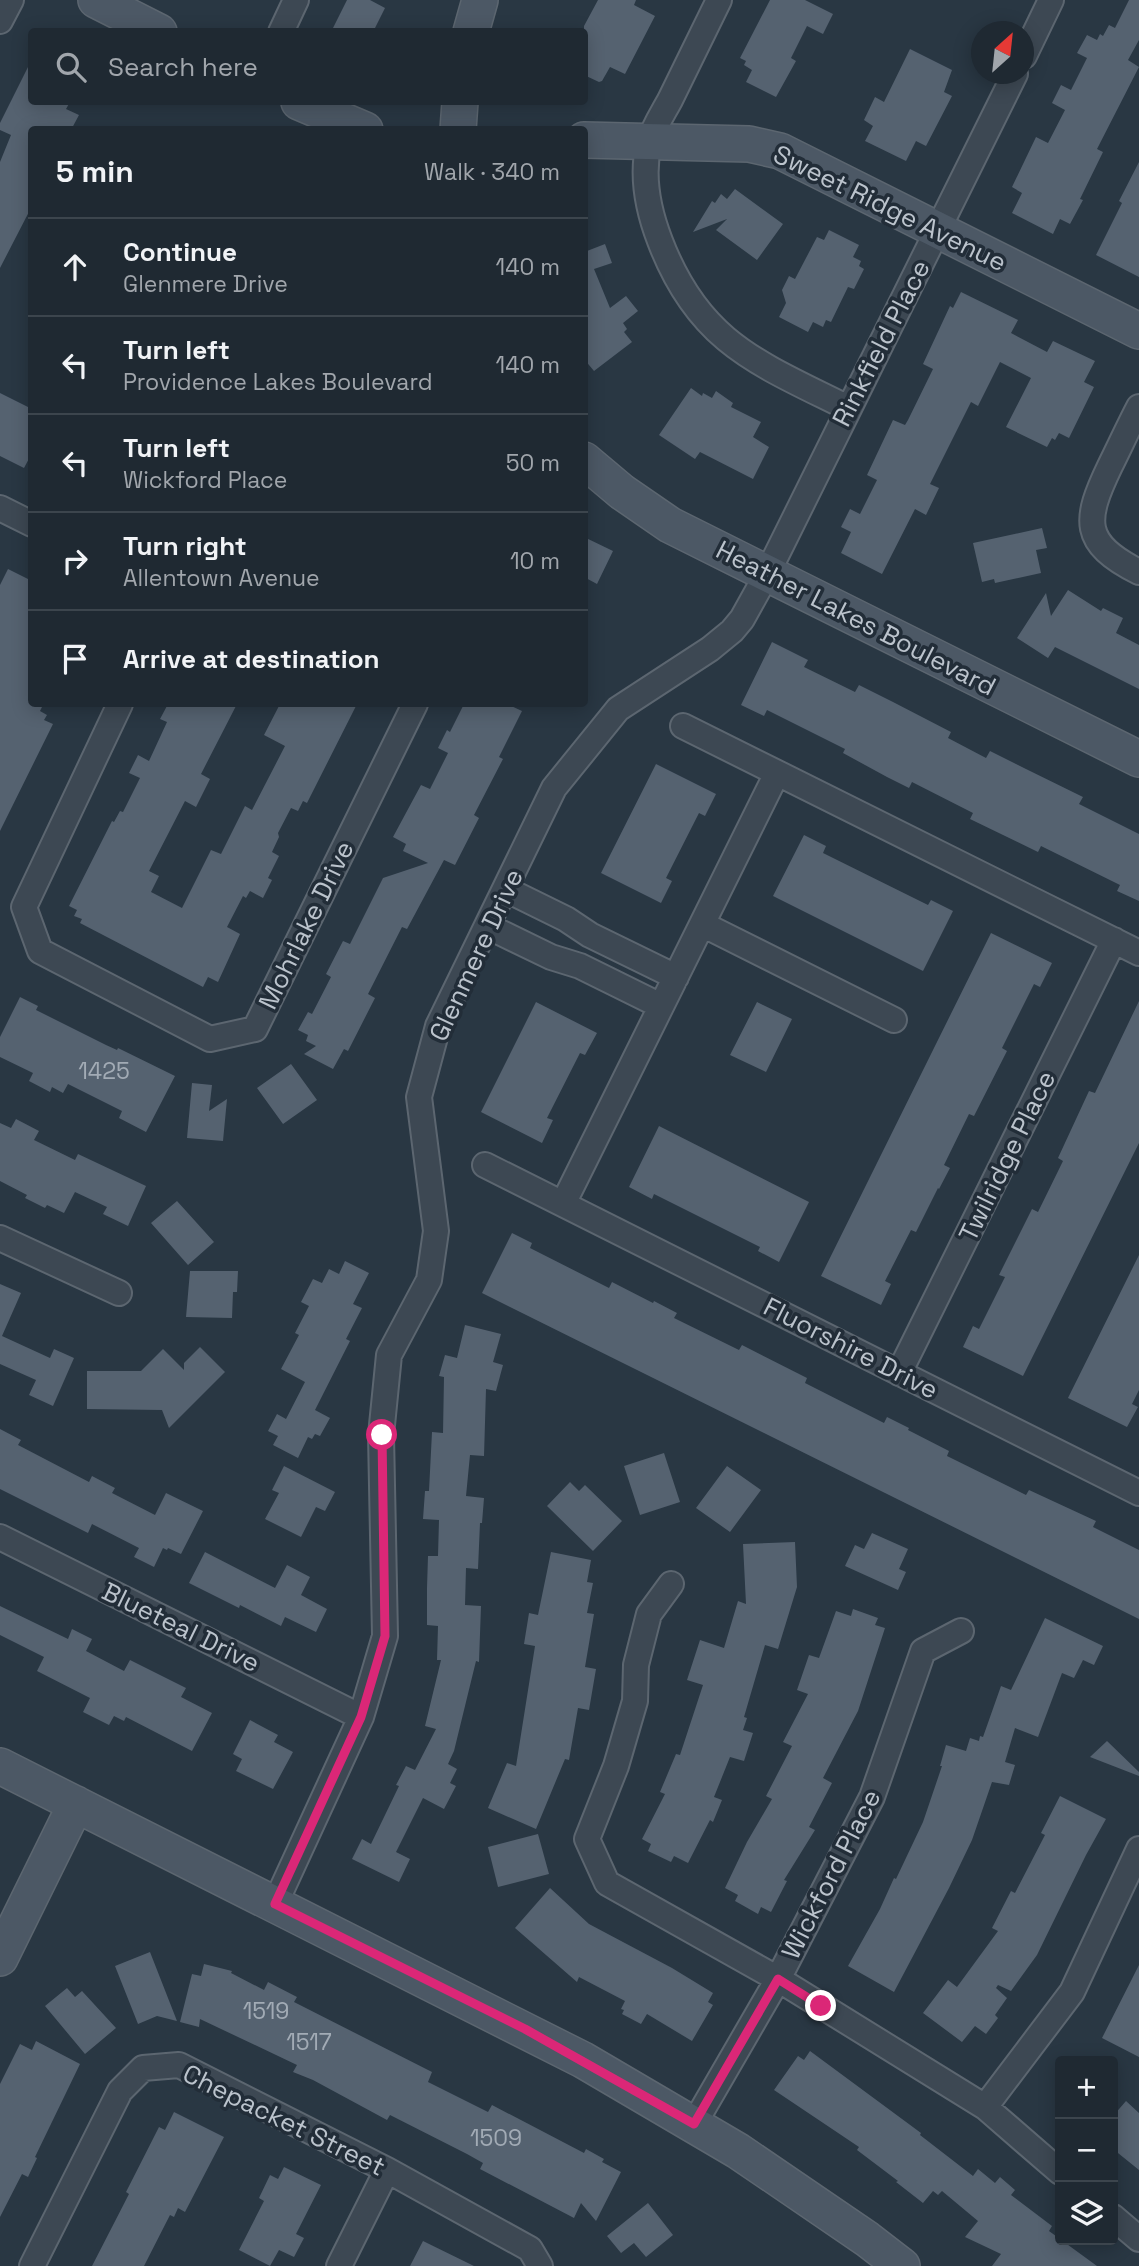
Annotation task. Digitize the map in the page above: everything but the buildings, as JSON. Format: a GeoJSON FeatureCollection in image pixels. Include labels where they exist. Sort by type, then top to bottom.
{"type":"FeatureCollection","features":[{"type":"Feature","properties":{"kind":"street"},"geometry":{"type":"LineString","coordinates":[[0,21],[10,0]]}},
{"type":"Feature","properties":{"kind":"street"},"geometry":{"type":"LineString","coordinates":[[96,0],[151,28]]}},
{"type":"Feature","properties":{"kind":"street"},"geometry":{"type":"LineString","coordinates":[[283,28],[296,0]]}},
{"type":"Feature","properties":{"kind":"street"},"geometry":{"type":"LineString","coordinates":[[472,28],[480,0]]}},
{"type":"Feature","properties":{"kind":"street"},"geometry":{"type":"LineString","coordinates":[[719,0],[649,141],[645,167],[647,196],[654,226],[683,289],[703,318],[729,343],[760,364],[848,408]]}},
{"type":"Feature","properties":{"kind":"street"},"geometry":{"type":"LineString","coordinates":[[1034,35],[1051,0]]}},
{"type":"Feature","properties":{"kind":"street","name":"Rinkfield Place"},"geometry":{"type":"LineString","coordinates":[[767,574],[1010,84]]}},
{"type":"Feature","properties":{"kind":"street"},"geometry":{"type":"LineString","coordinates":[[306,105],[356,126]]}},
{"type":"Feature","properties":{"kind":"street"},"geometry":{"type":"LineString","coordinates":[[458,126],[460,105]]}},
{"type":"Feature","properties":{"kind":"street","name":"Sweet Ridge Avenue"},"geometry":{"type":"LineString","coordinates":[[588,141],[765,146],[1139,331]]}},
{"type":"Feature","properties":{"kind":"street"},"geometry":{"type":"LineString","coordinates":[[1139,407],[1097,493],[1092,512],[1093,530],[1101,546],[1115,560],[1139,572]]}},
{"type":"Feature","properties":{"kind":"street","name":"Heather Lakes Boulevard"},"geometry":{"type":"LineString","coordinates":[[588,463],[622,492],[662,519],[767,574],[1139,758]]}},
{"type":"Feature","properties":{"kind":"street"},"geometry":{"type":"LineString","coordinates":[[0,508],[28,522]]}},
{"type":"Feature","properties":{"kind":"street","name":"Glenmere Drive"},"geometry":{"type":"LineString","coordinates":[[275,1904],[361,1717],[385,1636],[382,1435],[389,1356],[429,1280],[436,1231],[419,1097],[438,1026],[554,788],[618,709],[710,649],[732,631],[742,619],[767,574]]}},
{"type":"Feature","properties":{"kind":"street","name":"Mohrlake Drive"},"geometry":{"type":"LineString","coordinates":[[119,707],[24,907],[40,951],[209,1039],[255,1029],[414,707]]}},
{"type":"Feature","properties":{"kind":"street"},"geometry":{"type":"LineString","coordinates":[[683,726],[1139,953]]}},
{"type":"Feature","properties":{"kind":"street"},"geometry":{"type":"LineString","coordinates":[[564,1204],[777,773]]}},
{"type":"Feature","properties":{"kind":"street"},"geometry":{"type":"LineString","coordinates":[[505,888],[600,940],[676,977]]}},
{"type":"Feature","properties":{"kind":"street"},"geometry":{"type":"LineString","coordinates":[[702,924],[894,1020]]}},
{"type":"Feature","properties":{"kind":"street"},"geometry":{"type":"LineString","coordinates":[[487,926],[551,957],[580,966],[661,1006]]}},
{"type":"Feature","properties":{"kind":"street"},"geometry":{"type":"LineString","coordinates":[[564,961],[580,928]]}},
{"type":"Feature","properties":{"kind":"street","name":"Twilridge Place"},"geometry":{"type":"LineString","coordinates":[[899,1373],[1114,940]]}},
{"type":"Feature","properties":{"kind":"street","name":"Fluorshire Drive"},"geometry":{"type":"LineString","coordinates":[[485,1165],[1139,1493]]}},
{"type":"Feature","properties":{"kind":"street"},"geometry":{"type":"LineString","coordinates":[[0,1238],[119,1293]]}},
{"type":"Feature","properties":{"kind":"street","name":"Blueteal Drive"},"geometry":{"type":"LineString","coordinates":[[0,1537],[361,1717]]}},
{"type":"Feature","properties":{"kind":"street"},"geometry":{"type":"LineString","coordinates":[[671,1584],[649,1614],[636,1665],[635,1701],[616,1766],[587,1839],[607,1883],[778,1979],[985,2107],[1055,2168]]}},
{"type":"Feature","properties":{"kind":"street","name":"Wickford Place"},"geometry":{"type":"LineString","coordinates":[[694,2124],[778,1979],[872,1797],[923,1651],[961,1631]]}},
{"type":"Feature","properties":{"kind":"street"},"geometry":{"type":"LineString","coordinates":[[0,1766],[525,2029],[694,2124],[782,2180],[902,2266]]}},
{"type":"Feature","properties":{"kind":"street"},"geometry":{"type":"LineString","coordinates":[[0,1958],[76,1804]]}},
{"type":"Feature","properties":{"kind":"street"},"geometry":{"type":"LineString","coordinates":[[985,2107],[1072,1992],[1139,1849]]}},
{"type":"Feature","properties":{"kind":"street","name":"Chepacket Street"},"geometry":{"type":"LineString","coordinates":[[32,2266],[120,2091],[143,2068],[179,2065],[387,2170],[530,2249],[540,2266]]}},
{"type":"Feature","properties":{"kind":"street"},"geometry":{"type":"LineString","coordinates":[[340,2266],[387,2170]]}},
{"type":"Feature","properties":{"kind":"street"},"geometry":{"type":"LineString","coordinates":[[1118,2221],[1139,2239]]}},
{"type":"Feature","properties":{"kind":"route"},"geometry":{"type":"LineString","coordinates":[[382,1435],[385,1636],[361,1717],[275,1904],[525,2029],[694,2124],[778,1979],[821,2006]]}}]}
